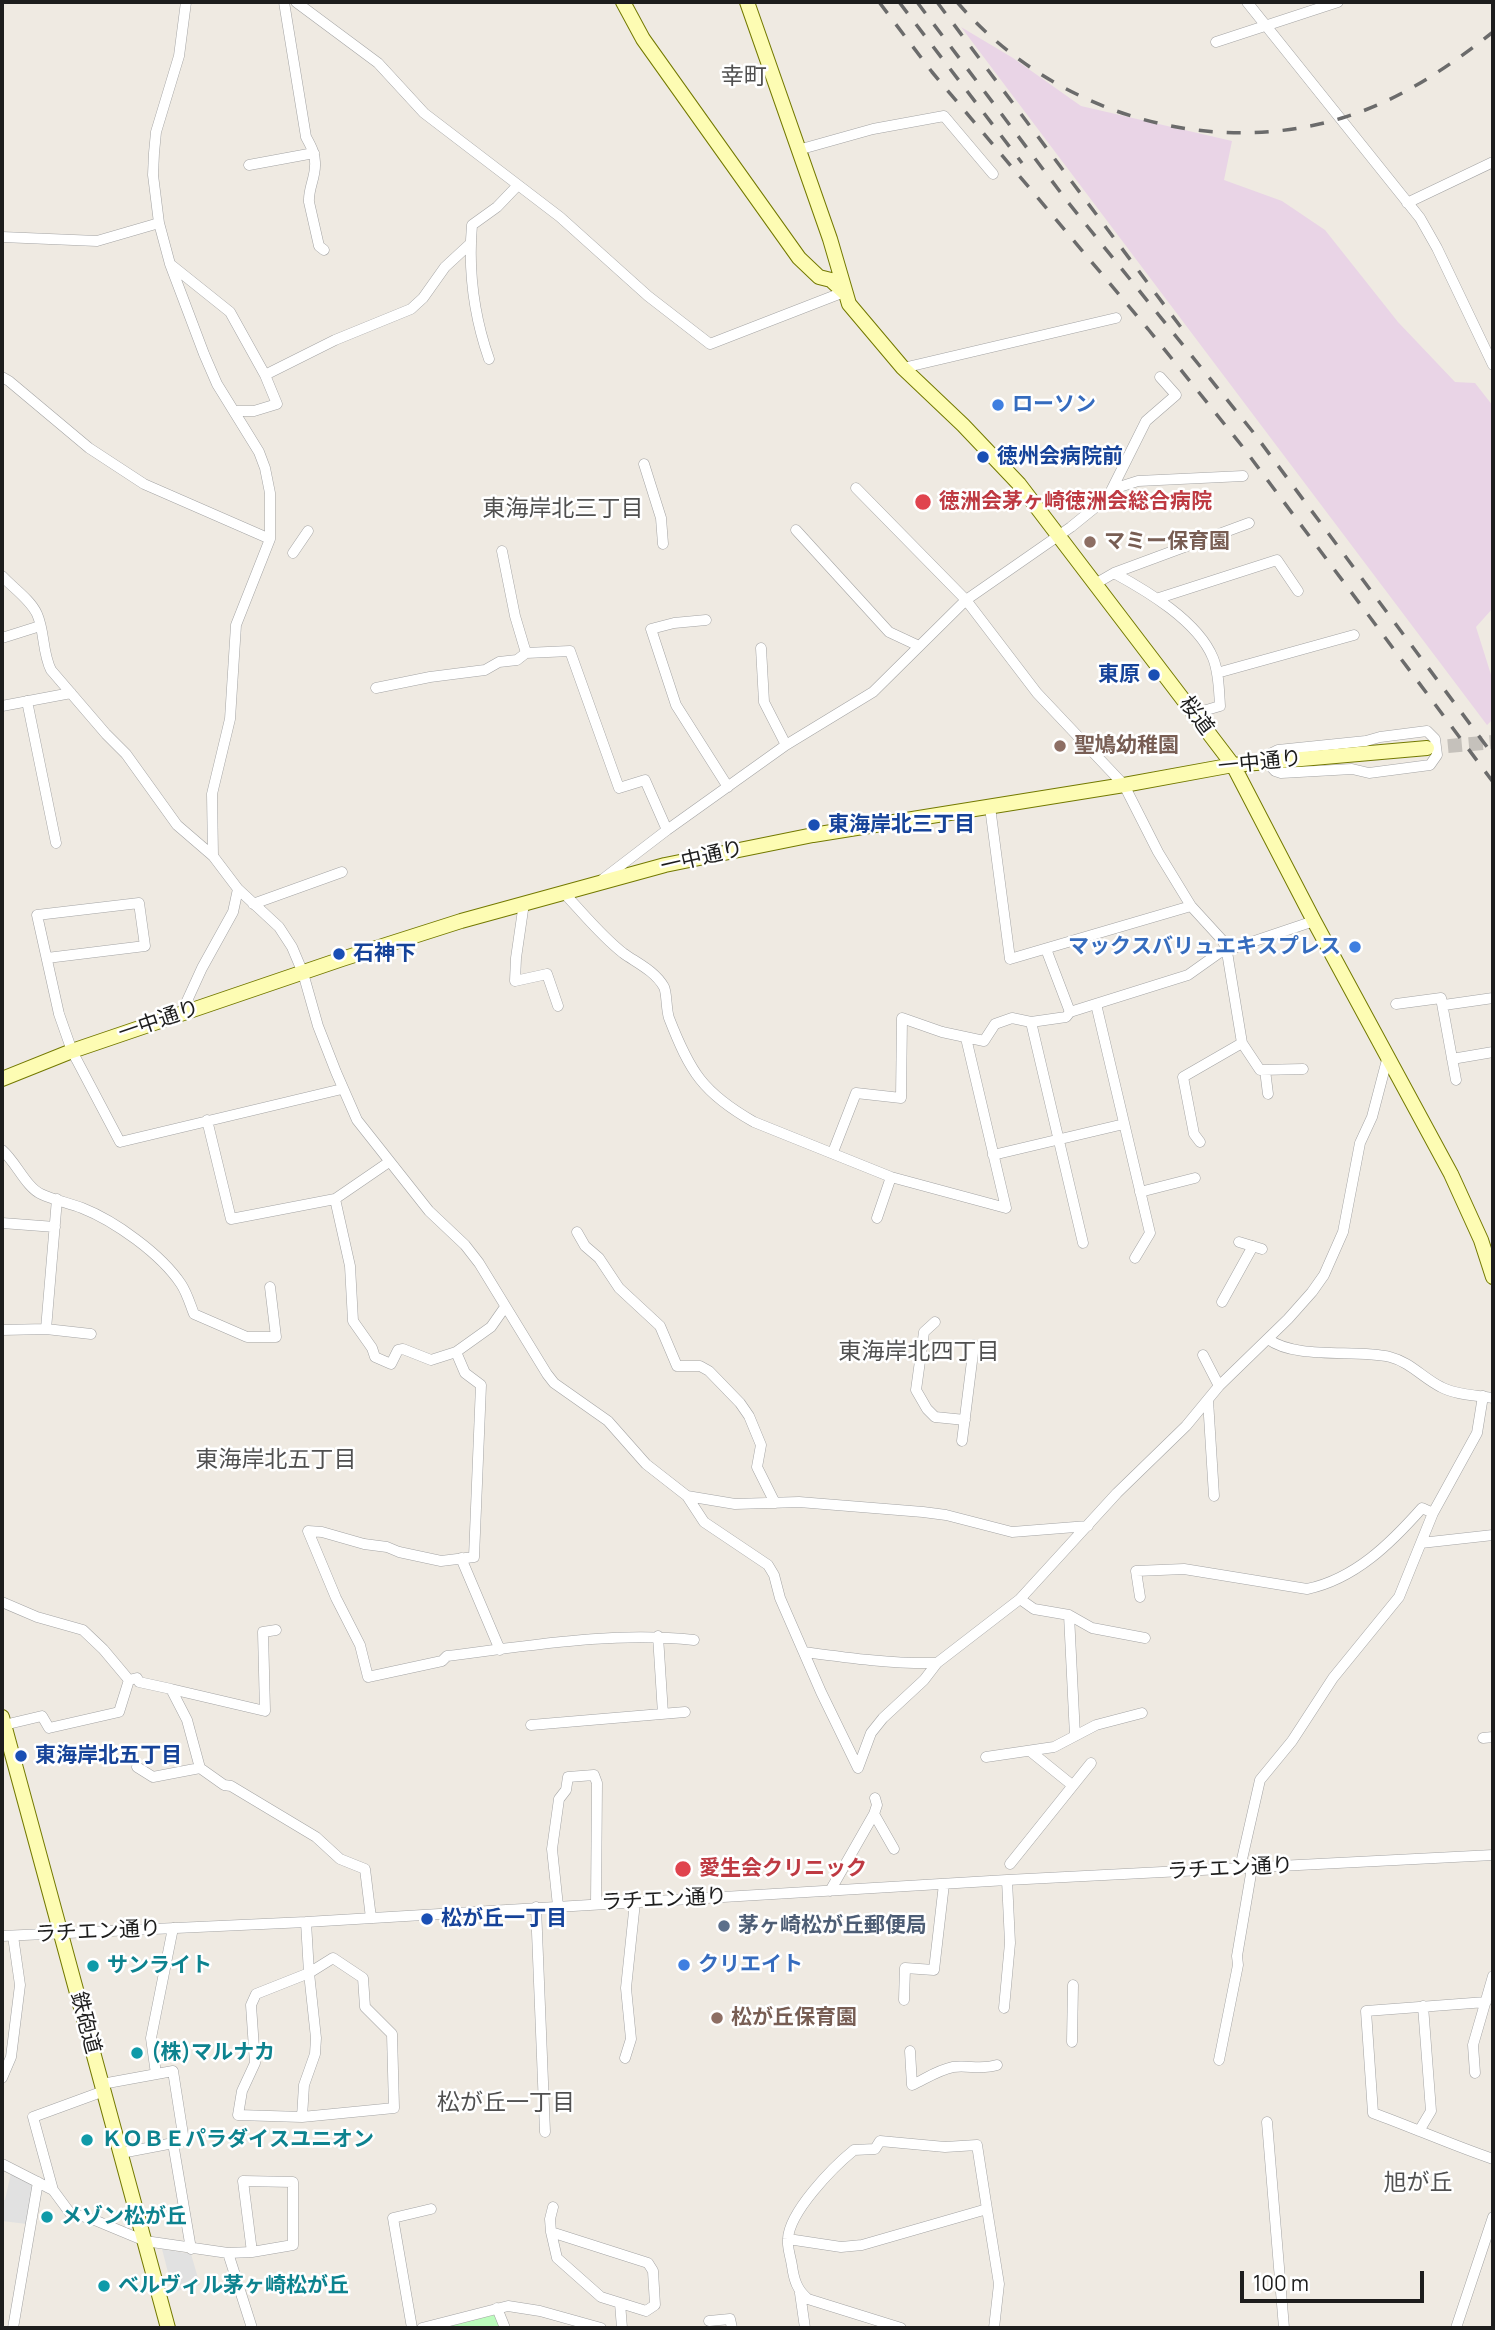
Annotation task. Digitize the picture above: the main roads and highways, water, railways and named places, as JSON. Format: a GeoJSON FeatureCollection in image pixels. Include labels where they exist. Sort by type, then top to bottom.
{"type":"FeatureCollection","features":[{"type":"Feature","properties":{"kind":"tunnel"},"geometry":{"type":"LineString","coordinates":[[1427,748],[1493,742]]}},
{"type":"Feature","properties":{"kind":"railway"},"geometry":{"type":"LineString","coordinates":[[879,2],[932,72],[1148,329],[1242,446],[1493,782]]}},
{"type":"Feature","properties":{"kind":"railway"},"geometry":{"type":"LineString","coordinates":[[899,2],[1022,163]]}},
{"type":"Feature","properties":{"kind":"railway"},"geometry":{"type":"LineString","coordinates":[[917,2],[1067,201],[1253,432],[1493,755]]}},
{"type":"Feature","properties":{"kind":"railway"},"geometry":{"type":"LineString","coordinates":[[937,2],[1183,330]]}},
{"type":"Feature","properties":{"kind":"railway"},"geometry":{"type":"LineString","coordinates":[[957,2],[995,40],[1037,72],[1083,97],[1132,116],[1184,128],[1236,133],[1289,130],[1363,111],[1422,82],[1493,32]]}},
{"type":"Feature","properties":{"kind":"place","name":"ローソン"},"geometry":{"type":"Point","coordinates":[998,405]}},
{"type":"Feature","properties":{"kind":"place","name":"徳州会病院前"},"geometry":{"type":"Point","coordinates":[983,457]}},
{"type":"Feature","properties":{"kind":"place","name":"徳洲会茅ヶ崎徳洲会総合病院"},"geometry":{"type":"Point","coordinates":[923,502]}},
{"type":"Feature","properties":{"kind":"place","name":"マミー保育園"},"geometry":{"type":"Point","coordinates":[1090,542]}},
{"type":"Feature","properties":{"kind":"place","name":"東原"},"geometry":{"type":"Point","coordinates":[1154,675]}},
{"type":"Feature","properties":{"kind":"place","name":"聖鳩幼稚園"},"geometry":{"type":"Point","coordinates":[1060,746]}},
{"type":"Feature","properties":{"kind":"place","name":"東海岸北三丁目"},"geometry":{"type":"Point","coordinates":[814,825]}},
{"type":"Feature","properties":{"kind":"place","name":"マックスバリュエキスプレス"},"geometry":{"type":"Point","coordinates":[1355,947]}},
{"type":"Feature","properties":{"kind":"place","name":"石神下"},"geometry":{"type":"Point","coordinates":[339,954]}},
{"type":"Feature","properties":{"kind":"place","name":"東海岸北五丁目"},"geometry":{"type":"Point","coordinates":[21,1756]}},
{"type":"Feature","properties":{"kind":"place","name":"愛生会クリニック"},"geometry":{"type":"Point","coordinates":[683,1869]}},
{"type":"Feature","properties":{"kind":"place","name":"松が丘一丁目"},"geometry":{"type":"Point","coordinates":[427,1919]}},
{"type":"Feature","properties":{"kind":"place","name":"茅ヶ崎松が丘郵便局"},"geometry":{"type":"Point","coordinates":[724,1926]}},
{"type":"Feature","properties":{"kind":"place","name":"クリエイト"},"geometry":{"type":"Point","coordinates":[684,1965]}},
{"type":"Feature","properties":{"kind":"place","name":"サンライト"},"geometry":{"type":"Point","coordinates":[93,1966]}},
{"type":"Feature","properties":{"kind":"place","name":"松が丘保育園"},"geometry":{"type":"Point","coordinates":[717,2018]}},
{"type":"Feature","properties":{"kind":"place","name":"(株)マルナカ"},"geometry":{"type":"Point","coordinates":[137,2053]}},
{"type":"Feature","properties":{"kind":"place","name":"ＫＯＢＥパラダイスユニオン"},"geometry":{"type":"Point","coordinates":[87,2140]}},
{"type":"Feature","properties":{"kind":"place","name":"メゾン松が丘"},"geometry":{"type":"Point","coordinates":[47,2217]}},
{"type":"Feature","properties":{"kind":"place","name":"ベルヴィル茅ヶ崎松が丘"},"geometry":{"type":"Point","coordinates":[104,2286]}},
{"type":"Feature","properties":{"kind":"district","name":"幸町"},"geometry":{"type":"Point","coordinates":[744,78]}},
{"type":"Feature","properties":{"kind":"district","name":"東海岸北三丁目"},"geometry":{"type":"Point","coordinates":[563,510]}},
{"type":"Feature","properties":{"kind":"district","name":"東海岸北四丁目"},"geometry":{"type":"Point","coordinates":[919,1353]}},
{"type":"Feature","properties":{"kind":"district","name":"東海岸北五丁目"},"geometry":{"type":"Point","coordinates":[276,1461]}},
{"type":"Feature","properties":{"kind":"district","name":"松が丘一丁目"},"geometry":{"type":"Point","coordinates":[506,2104]}},
{"type":"Feature","properties":{"kind":"district","name":"旭が丘"},"geometry":{"type":"Point","coordinates":[1418,2184]}}]}
